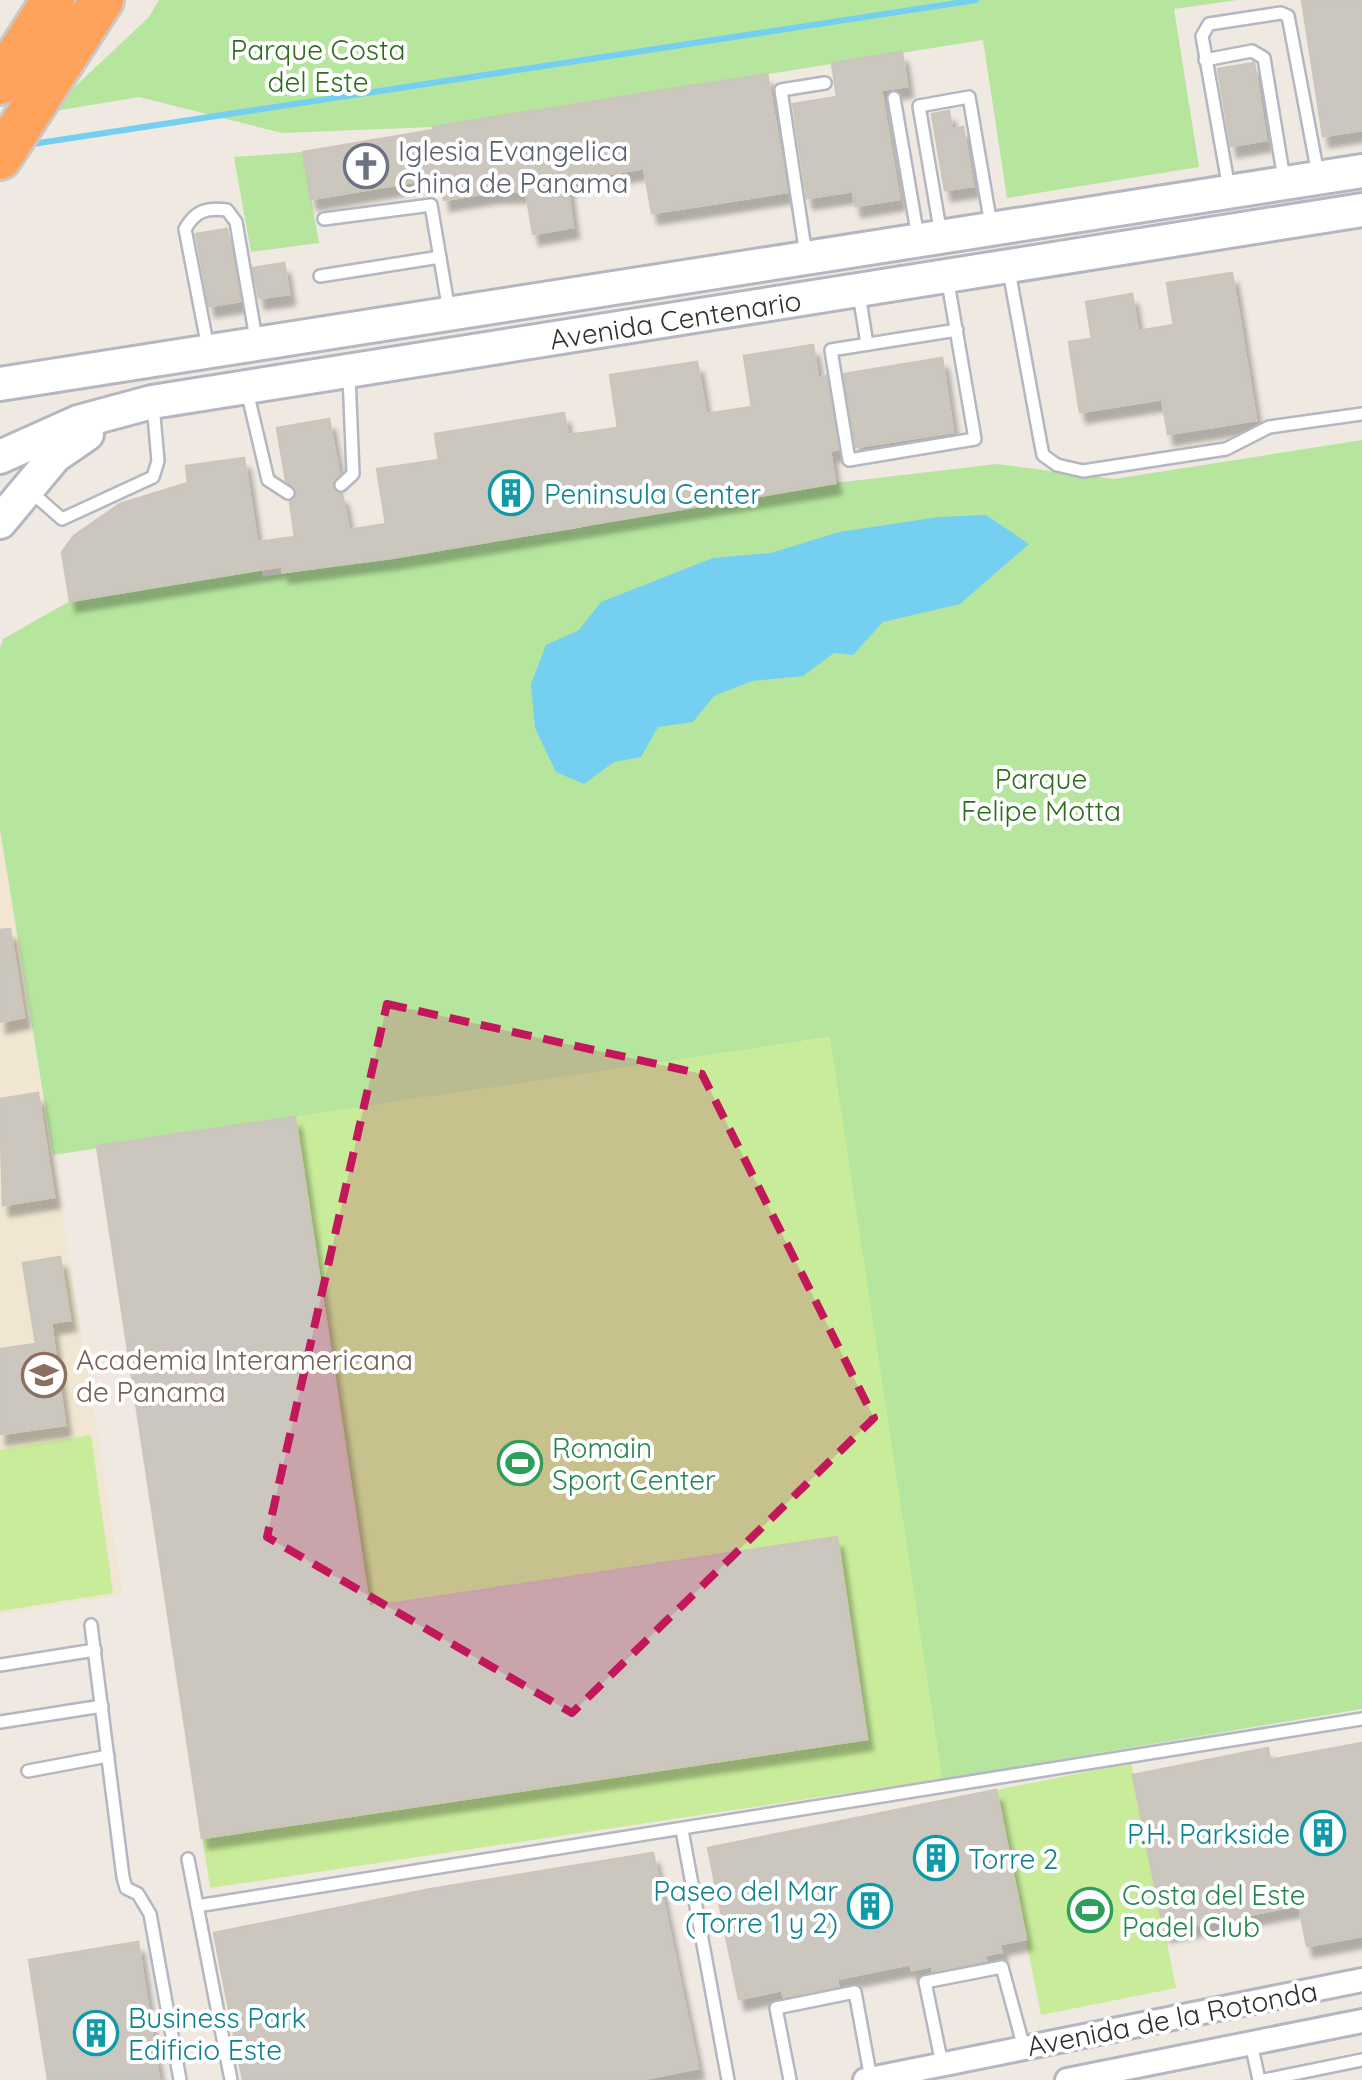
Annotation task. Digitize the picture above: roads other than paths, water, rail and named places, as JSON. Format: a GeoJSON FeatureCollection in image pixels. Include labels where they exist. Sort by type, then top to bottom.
{"type":"FeatureCollection","features":[{"type":"Feature","properties":{"kind":"highway"},"geometry":{"type":"LineString","coordinates":[[0,83],[53,0]]}},
{"type":"Feature","properties":{"kind":"highway"},"geometry":{"type":"LineString","coordinates":[[0,158],[102,0]]}},
{"type":"Feature","properties":{"kind":"main road","name":"Avenida Centenario"},"geometry":{"type":"LineString","coordinates":[[0,384],[1362,171]]}},
{"type":"Feature","properties":{"kind":"main road","name":"Avenida Centenario"},"geometry":{"type":"LineString","coordinates":[[0,458],[78,422],[143,404],[1362,210]]}},
{"type":"Feature","properties":{"kind":"main road"},"geometry":{"type":"LineString","coordinates":[[998,229],[1009,267]]}},
{"type":"Feature","properties":{"kind":"main road"},"geometry":{"type":"LineString","coordinates":[[454,314],[464,353]]}},
{"type":"Feature","properties":{"kind":"main road"},"geometry":{"type":"LineString","coordinates":[[292,338],[298,379]]}},
{"type":"Feature","properties":{"kind":"main road"},"geometry":{"type":"LineString","coordinates":[[0,522],[55,456],[143,404]]}},
{"type":"Feature","properties":{"kind":"street","name":"Avenida de la Rotonda"},"geometry":{"type":"LineString","coordinates":[[868,2079],[1362,1980]]}},
{"type":"Feature","properties":{"kind":"street","name":"Avenida de la Rotonda"},"geometry":{"type":"LineString","coordinates":[[1070,2080],[1362,2021]]}},
{"type":"Feature","properties":{"kind":"lane"},"geometry":{"type":"LineString","coordinates":[[1230,192],[1202,36],[1209,24],[1281,13],[1288,16],[1319,178]]}},
{"type":"Feature","properties":{"kind":"lane"},"geometry":{"type":"LineString","coordinates":[[1205,60],[1252,51],[1264,58],[1285,183]]}},
{"type":"Feature","properties":{"kind":"lane"},"geometry":{"type":"LineString","coordinates":[[806,259],[781,90],[824,83]]}},
{"type":"Feature","properties":{"kind":"lane"},"geometry":{"type":"LineString","coordinates":[[894,98],[930,239]]}},
{"type":"Feature","properties":{"kind":"lane"},"geometry":{"type":"LineString","coordinates":[[930,239],[919,106],[970,98],[998,229]]}},
{"type":"Feature","properties":{"kind":"lane"},"geometry":{"type":"LineString","coordinates":[[324,218],[431,205],[454,314]]}},
{"type":"Feature","properties":{"kind":"lane"},"geometry":{"type":"LineString","coordinates":[[208,350],[185,229],[194,215],[212,208],[228,210],[236,222],[257,343]]}},
{"type":"Feature","properties":{"kind":"lane"},"geometry":{"type":"LineString","coordinates":[[320,276],[440,257]]}},
{"type":"Feature","properties":{"kind":"lane"},"geometry":{"type":"LineString","coordinates":[[1009,267],[1040,440],[1044,455],[1057,465],[1083,471],[1226,449],[1268,427],[1362,414]]}},
{"type":"Feature","properties":{"kind":"lane"},"geometry":{"type":"LineString","coordinates":[[947,276],[957,330],[975,439],[849,460],[831,350],[957,330]]}},
{"type":"Feature","properties":{"kind":"lane"},"geometry":{"type":"LineString","coordinates":[[858,291],[868,344]]}},
{"type":"Feature","properties":{"kind":"lane"},"geometry":{"type":"LineString","coordinates":[[341,484],[353,474],[349,371]]}},
{"type":"Feature","properties":{"kind":"lane"},"geometry":{"type":"LineString","coordinates":[[246,387],[268,480],[288,493]]}},
{"type":"Feature","properties":{"kind":"lane"},"geometry":{"type":"LineString","coordinates":[[27,488],[62,520],[153,477],[158,461],[143,404]]}},
{"type":"Feature","properties":{"kind":"lane"},"geometry":{"type":"LineString","coordinates":[[92,1626],[123,1877],[126,1888],[138,1894],[150,1914],[180,2080]]}},
{"type":"Feature","properties":{"kind":"lane"},"geometry":{"type":"LineString","coordinates":[[0,1665],[95,1650]]}},
{"type":"Feature","properties":{"kind":"lane"},"geometry":{"type":"LineString","coordinates":[[0,1722],[102,1706]]}},
{"type":"Feature","properties":{"kind":"lane"},"geometry":{"type":"LineString","coordinates":[[197,1906],[1362,1720]]}},
{"type":"Feature","properties":{"kind":"lane"},"geometry":{"type":"LineString","coordinates":[[28,1771],[108,1756]]}},
{"type":"Feature","properties":{"kind":"lane"},"geometry":{"type":"LineString","coordinates":[[682,1830],[728,2080]]}},
{"type":"Feature","properties":{"kind":"lane"},"geometry":{"type":"LineString","coordinates":[[188,1860],[231,2080]]}},
{"type":"Feature","properties":{"kind":"lane"},"geometry":{"type":"LineString","coordinates":[[942,2064],[925,1982],[944,1978],[1002,1967],[1024,2048]]}},
{"type":"Feature","properties":{"kind":"lane"},"geometry":{"type":"LineString","coordinates":[[790,2080],[776,2008],[855,1992],[868,2079]]}},
{"type":"Feature","properties":{"kind":"lane"},"geometry":{"type":"LineString","coordinates":[[1251,2043],[1262,2080],[1362,2060]]}},
{"type":"Feature","properties":{"kind":"water"},"geometry":{"type":"Polygon","coordinates":[[[986,515],[1029,544],[960,604],[883,622],[853,655],[834,653],[803,676],[752,681],[714,696],[693,722],[658,727],[641,757],[614,762],[584,784],[556,772],[535,728],[531,684],[546,645],[579,630],[601,602],[713,558],[771,553],[839,532],[939,517],[986,515]]]}},
{"type":"Feature","properties":{"kind":"waterway"},"geometry":{"type":"LineString","coordinates":[[26,145],[976,0]]}},
{"type":"Feature","properties":{"kind":"place","name":"Iglesia Evangelica China de Panama"},"geometry":{"type":"Point","coordinates":[366,166]}},
{"type":"Feature","properties":{"kind":"place","name":"Peninsula Center"},"geometry":{"type":"Point","coordinates":[511,493]}},
{"type":"Feature","properties":{"kind":"place","name":"Academia Interamericana de Panama"},"geometry":{"type":"Point","coordinates":[44,1375]}},
{"type":"Feature","properties":{"kind":"place","name":"Romain Sport Center"},"geometry":{"type":"Point","coordinates":[520,1463]}},
{"type":"Feature","properties":{"kind":"place","name":"P.H. Parkside"},"geometry":{"type":"Point","coordinates":[1323,1833]}},
{"type":"Feature","properties":{"kind":"place","name":"Torre 2"},"geometry":{"type":"Point","coordinates":[936,1858]}},
{"type":"Feature","properties":{"kind":"place","name":"Paseo del Mar (Torre 1 y 2)"},"geometry":{"type":"Point","coordinates":[870,1906]}},
{"type":"Feature","properties":{"kind":"place","name":"Costa del Este Padel Club"},"geometry":{"type":"Point","coordinates":[1090,1910]}},
{"type":"Feature","properties":{"kind":"place","name":"Business Park Edificio Este"},"geometry":{"type":"Point","coordinates":[96,2033]}},
{"type":"Feature","properties":{"kind":"park label","name":"Parque Costa del Este"},"geometry":{"type":"Point","coordinates":[318,65]}},
{"type":"Feature","properties":{"kind":"park label","name":"Parque Felipe Motta"},"geometry":{"type":"Point","coordinates":[1041,794]}}]}
